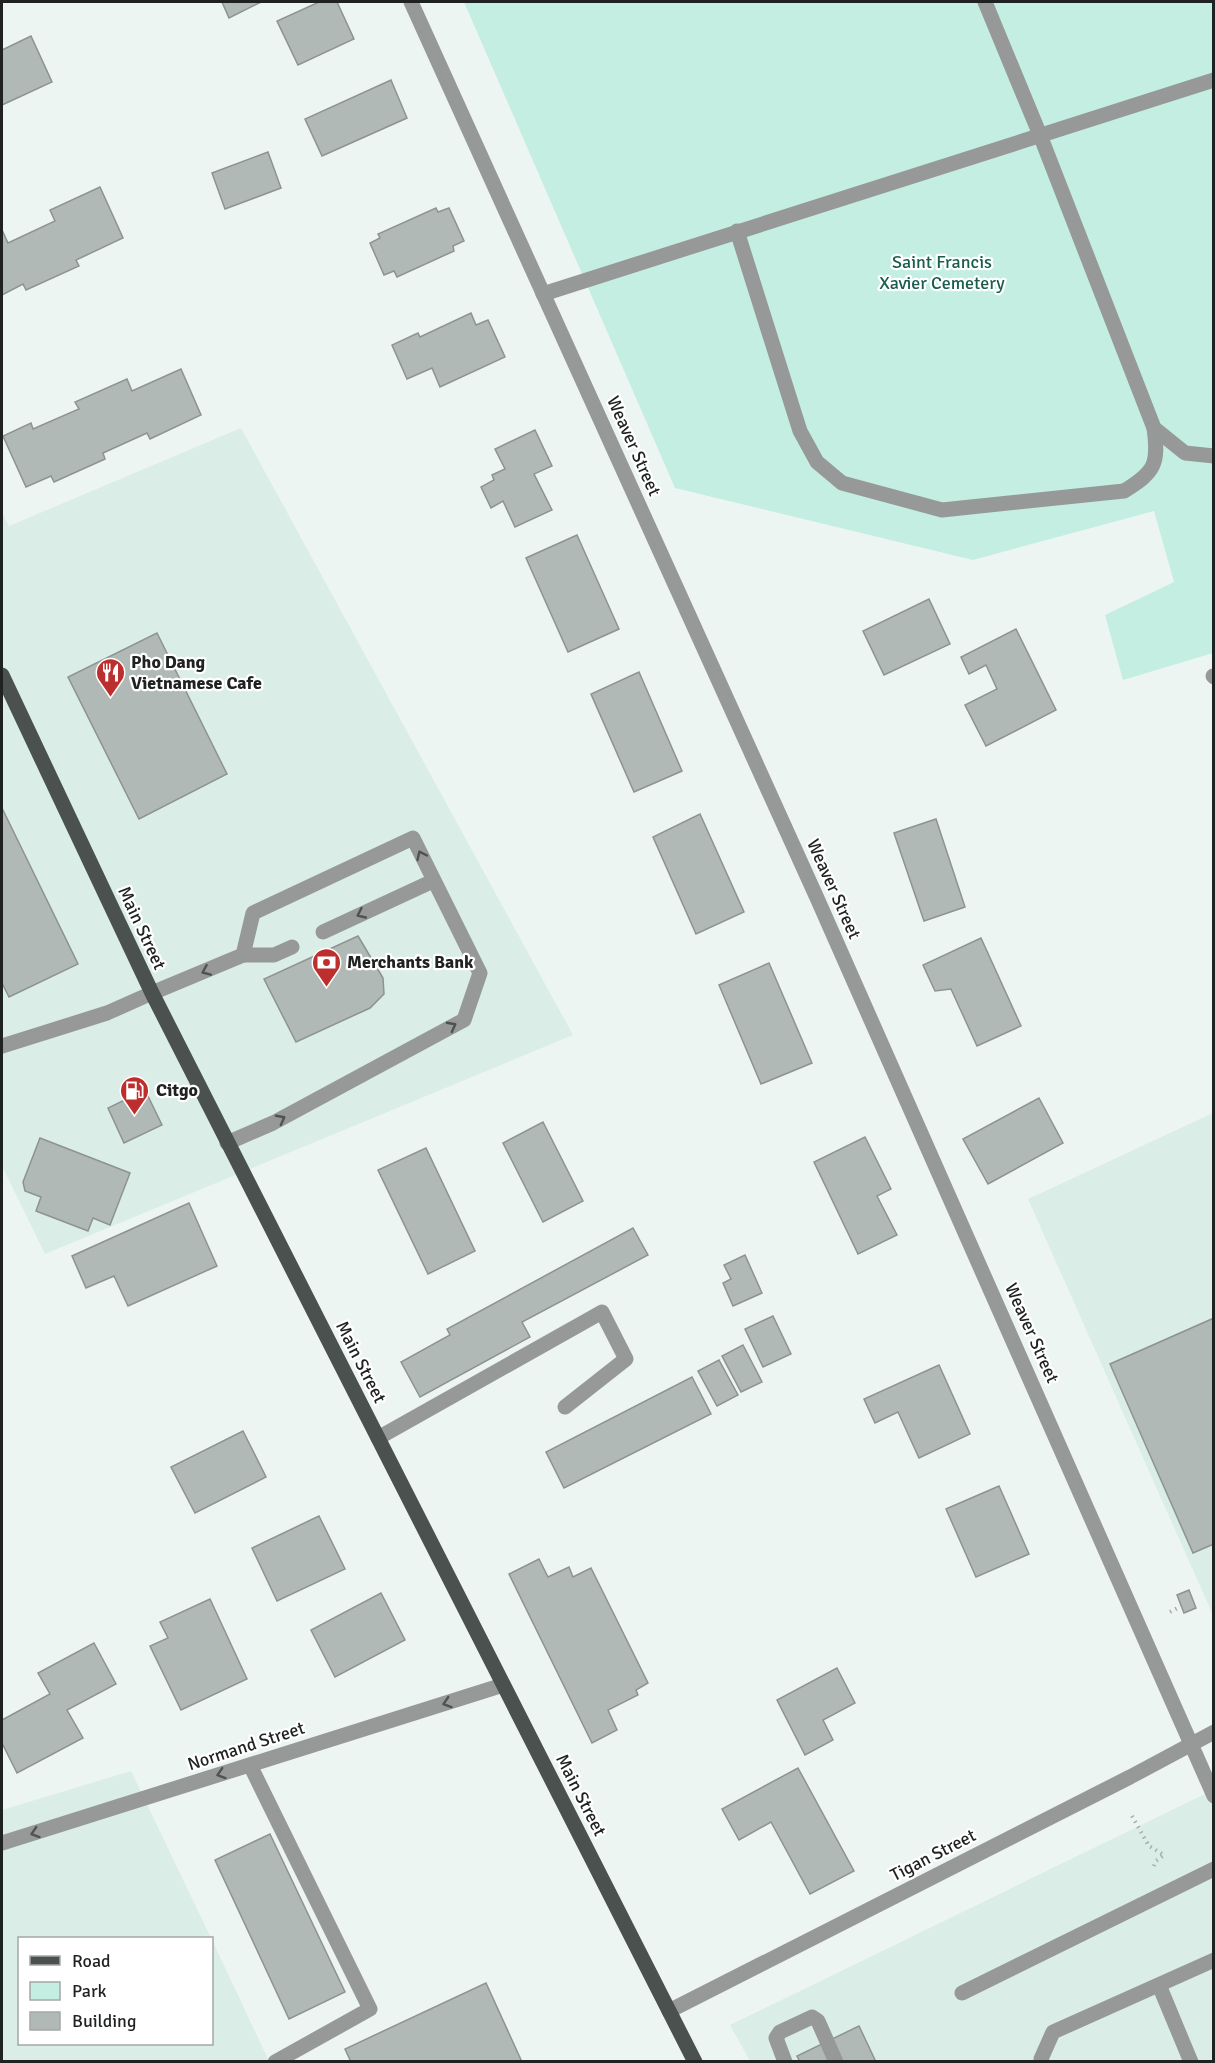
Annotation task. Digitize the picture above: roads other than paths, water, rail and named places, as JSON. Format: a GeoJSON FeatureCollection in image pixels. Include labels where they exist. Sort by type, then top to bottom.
{"type":"FeatureCollection","features":[{"type":"Feature","properties":{"kind":"main road","name":"Main Street"},"geometry":{"type":"LineString","coordinates":[[2,675],[152,993],[669,2011],[692,2061]]}},
{"type":"Feature","properties":{"kind":"street","name":"Weaver Street"},"geometry":{"type":"LineString","coordinates":[[411,2],[832,931],[1214,1796]]}},
{"type":"Feature","properties":{"kind":"street"},"geometry":{"type":"LineString","coordinates":[[737,231],[800,430],[817,462],[842,483],[942,510],[1124,491],[1147,476],[1157,452],[1154,428],[1040,135],[985,2]]}},
{"type":"Feature","properties":{"kind":"street"},"geometry":{"type":"LineString","coordinates":[[543,294],[1214,80]]}},
{"type":"Feature","properties":{"kind":"street"},"geometry":{"type":"LineString","coordinates":[[1154,428],[1185,453],[1214,456]]}},
{"type":"Feature","properties":{"kind":"street"},"geometry":{"type":"LineString","coordinates":[[227,1143],[273,1123],[464,1020],[480,973],[413,838],[253,913],[243,955]]}},
{"type":"Feature","properties":{"kind":"street"},"geometry":{"type":"LineString","coordinates":[[323,932],[433,881]]}},
{"type":"Feature","properties":{"kind":"street"},"geometry":{"type":"LineString","coordinates":[[2,1046],[107,1013],[243,955],[274,955],[292,947]]}},
{"type":"Feature","properties":{"kind":"street"},"geometry":{"type":"LineString","coordinates":[[378,1438],[602,1312],[626,1359],[565,1407]]}},
{"type":"Feature","properties":{"kind":"street","name":"Normand Street"},"geometry":{"type":"LineString","coordinates":[[2,1844],[502,1685]]}},
{"type":"Feature","properties":{"kind":"street","name":"Tigan Street"},"geometry":{"type":"LineString","coordinates":[[669,2011],[1191,1746],[1214,1732]]}},
{"type":"Feature","properties":{"kind":"street"},"geometry":{"type":"LineString","coordinates":[[250,1765],[370,2009],[275,2061]]}},
{"type":"Feature","properties":{"kind":"street"},"geometry":{"type":"LineString","coordinates":[[962,1993],[1214,1869]]}},
{"type":"Feature","properties":{"kind":"street"},"geometry":{"type":"LineString","coordinates":[[1042,2061],[1053,2032],[1214,1960]]}},
{"type":"Feature","properties":{"kind":"street"},"geometry":{"type":"LineString","coordinates":[[1159,1986],[1191,2061]]}},
{"type":"Feature","properties":{"kind":"street"},"geometry":{"type":"LineString","coordinates":[[785,2061],[776,2038],[780,2032],[812,2017],[818,2021],[836,2061]]}},
{"type":"Feature","properties":{"kind":"place","name":"Pho Dang Vietnamese Cafe"},"geometry":{"type":"Point","coordinates":[110,698]}},
{"type":"Feature","properties":{"kind":"place","name":"Merchants Bank"},"geometry":{"type":"Point","coordinates":[326,988]}},
{"type":"Feature","properties":{"kind":"place","name":"Citgo"},"geometry":{"type":"Point","coordinates":[135,1116]}},
{"type":"Feature","properties":{"kind":"park label","name":"Saint Francis Xavier Cemetery"},"geometry":{"type":"Point","coordinates":[942,272]}}]}
